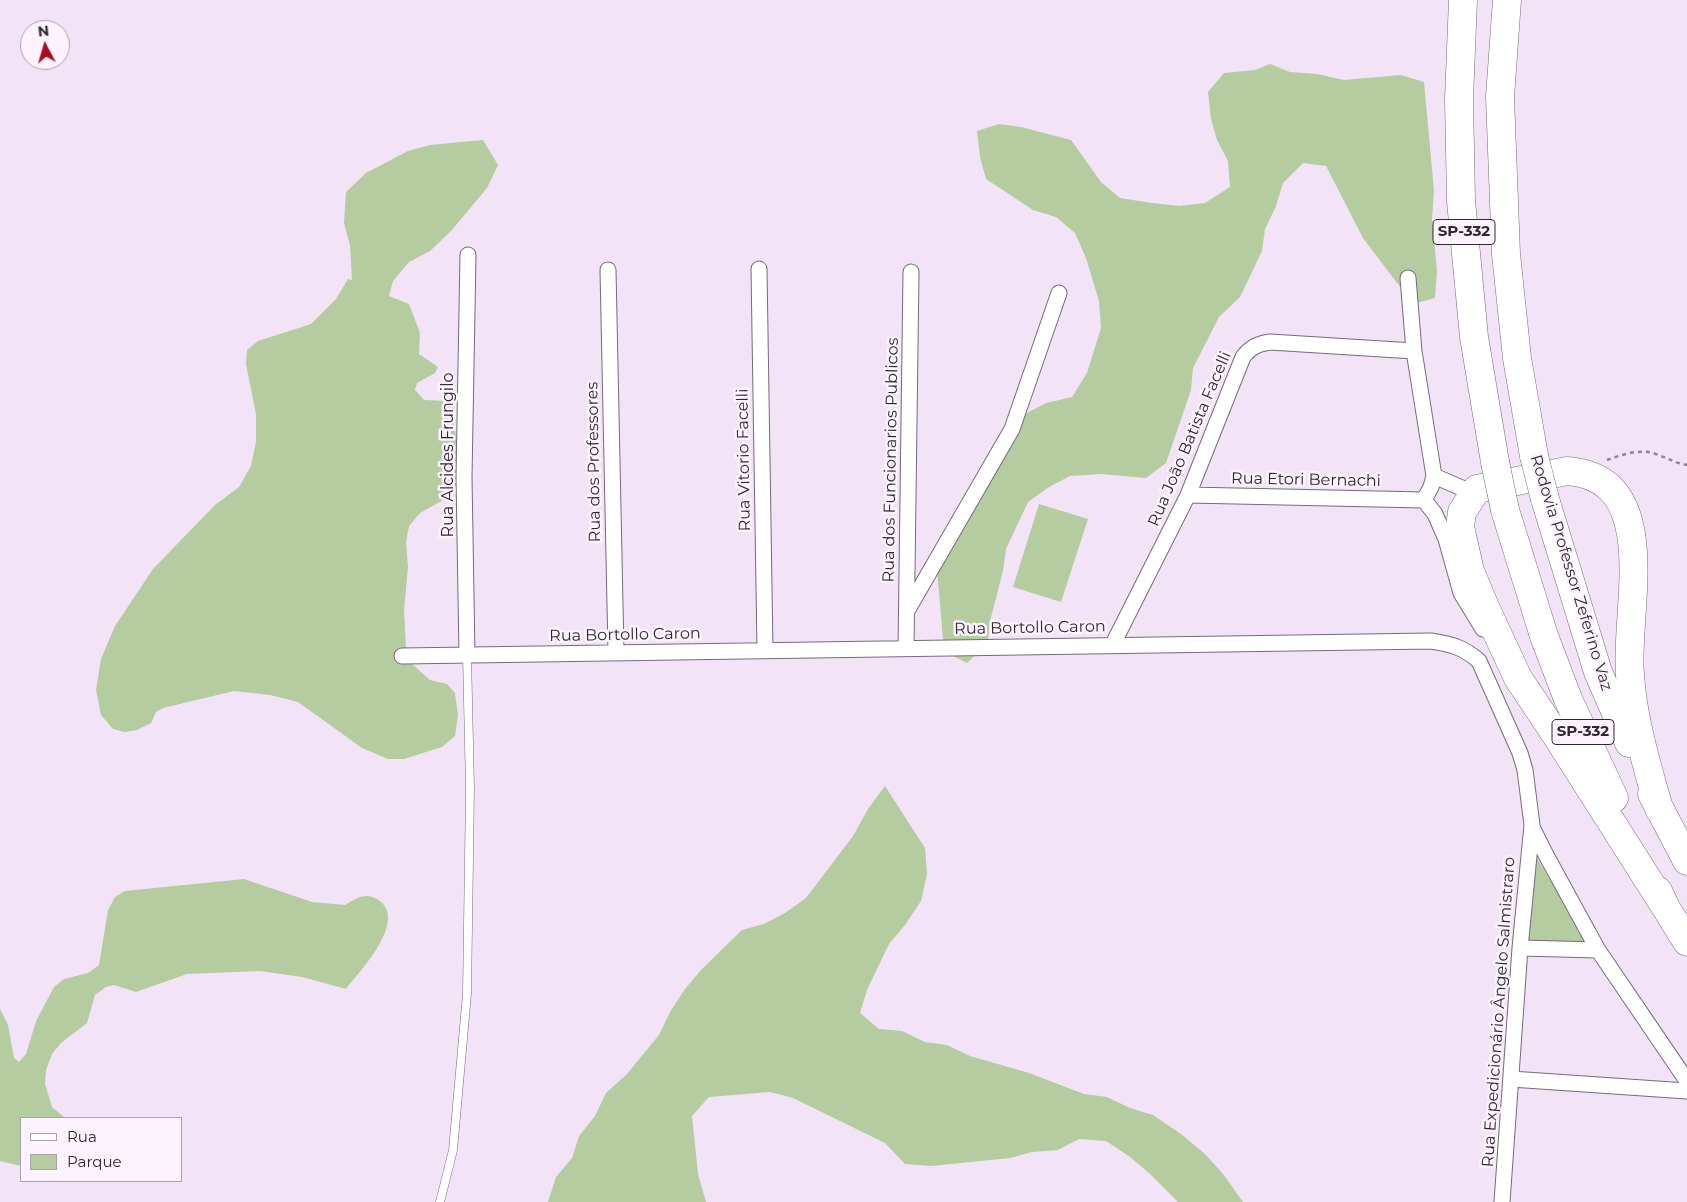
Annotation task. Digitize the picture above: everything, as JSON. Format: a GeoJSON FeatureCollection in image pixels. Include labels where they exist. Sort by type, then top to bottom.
{"type":"FeatureCollection","features":[{"type":"Feature","properties":{"kind":"highway","name":"SP-332"},"geometry":{"type":"LineString","coordinates":[[1463,0],[1459,99],[1461,201],[1474,337],[1505,510],[1544,636],[1568,699],[1666,908],[1687,942]]}},
{"type":"Feature","properties":{"kind":"highway","name":"Rodovia Professor Zeferino Vaz"},"geometry":{"type":"LineString","coordinates":[[1507,0],[1500,97],[1506,254],[1518,358],[1534,456],[1545,499],[1598,672],[1659,809],[1687,861]]}},
{"type":"Feature","properties":{"kind":"highway"},"geometry":{"type":"LineString","coordinates":[[1659,809],[1634,714],[1629,673],[1635,570],[1630,526],[1620,500],[1608,486],[1595,477],[1581,472],[1567,471],[1477,489],[1462,512],[1460,527],[1470,571],[1485,606],[1518,678],[1556,734],[1666,908]]}},
{"type":"Feature","properties":{"kind":"street","name":"Rua Alcides Frungilo"},"geometry":{"type":"LineString","coordinates":[[467,655],[464,477],[468,255]]}},
{"type":"Feature","properties":{"kind":"street","name":"Rua Vitorio Facelli"},"geometry":{"type":"LineString","coordinates":[[759,269],[765,650]]}},
{"type":"Feature","properties":{"kind":"street","name":"Rua dos Professores"},"geometry":{"type":"LineString","coordinates":[[608,270],[616,652]]}},
{"type":"Feature","properties":{"kind":"street","name":"Rua dos Funcionarios Publicos"},"geometry":{"type":"LineString","coordinates":[[906,648],[911,272]]}},
{"type":"Feature","properties":{"kind":"street"},"geometry":{"type":"LineString","coordinates":[[1408,278],[1414,350],[1434,476],[1424,500],[1435,514],[1446,539],[1461,593],[1483,630],[1518,678]]}},
{"type":"Feature","properties":{"kind":"street"},"geometry":{"type":"LineString","coordinates":[[906,613],[1012,429],[1059,293]]}},
{"type":"Feature","properties":{"kind":"street","name":"Rua João Batista Facelli"},"geometry":{"type":"LineString","coordinates":[[1113,644],[1188,495],[1243,357],[1250,348],[1259,343],[1270,342],[1414,350]]}},
{"type":"Feature","properties":{"kind":"street"},"geometry":{"type":"LineString","coordinates":[[1434,476],[1464,488],[1477,489]]}},
{"type":"Feature","properties":{"kind":"street","name":"Rua Etori Bernachi"},"geometry":{"type":"LineString","coordinates":[[1188,495],[1424,500]]}},
{"type":"Feature","properties":{"kind":"street","name":"Rua Bortollo Caron"},"geometry":{"type":"LineString","coordinates":[[402,656],[1113,644],[1430,641],[1450,644],[1468,651],[1479,661],[1520,753],[1525,770],[1532,825]]}},
{"type":"Feature","properties":{"kind":"street"},"geometry":{"type":"LineString","coordinates":[[1532,825],[1546,855],[1598,950],[1687,1081]]}},
{"type":"Feature","properties":{"kind":"street","name":"Rua Expedicionário Ângelo Salmistraro"},"geometry":{"type":"LineString","coordinates":[[1502,1202],[1520,948],[1532,825]]}},
{"type":"Feature","properties":{"kind":"street"},"geometry":{"type":"LineString","coordinates":[[1520,948],[1598,950]]}},
{"type":"Feature","properties":{"kind":"street"},"geometry":{"type":"LineString","coordinates":[[1510,1079],[1687,1091]]}},
{"type":"Feature","properties":{"kind":"lane"},"geometry":{"type":"LineString","coordinates":[[440,1202],[452,1150],[467,994],[470,789],[467,655]]}},
{"type":"Feature","properties":{"kind":"path"},"geometry":{"type":"LineString","coordinates":[[1581,472],[1599,462],[1626,454],[1644,452],[1687,465]]}},
{"type":"Feature","properties":{"kind":"green space"},"geometry":{"type":"Polygon","coordinates":[[[1270,64],[1290,72],[1317,74],[1344,80],[1401,75],[1424,82],[1434,191],[1432,218],[1437,271],[1435,298],[1413,304],[1363,238],[1326,166],[1303,163],[1283,183],[1276,206],[1265,229],[1262,251],[1240,297],[1219,317],[1193,368],[1191,390],[1166,463],[1146,478],[1101,474],[1070,476],[1049,487],[1028,502],[1006,549],[1003,571],[990,621],[988,643],[967,663],[944,651],[935,546],[955,527],[1025,414],[1046,403],[1072,397],[1087,373],[1101,328],[1099,301],[1086,258],[1075,233],[1056,217],[1033,210],[986,179],[980,157],[977,131],[999,124],[1021,127],[1071,140],[1101,182],[1120,198],[1179,206],[1205,203],[1230,187],[1228,161],[1217,140],[1211,119],[1208,92],[1224,73],[1255,70],[1270,64]]]}},
{"type":"Feature","properties":{"kind":"green space"},"geometry":{"type":"Polygon","coordinates":[[[483,140],[498,165],[487,188],[451,231],[430,251],[409,262],[393,281],[389,296],[409,304],[420,333],[419,354],[438,367],[435,373],[417,383],[415,390],[424,400],[446,401],[452,412],[460,460],[459,484],[452,495],[420,513],[409,526],[406,542],[408,567],[404,610],[406,649],[411,663],[430,680],[447,684],[455,693],[458,715],[455,736],[442,747],[404,759],[388,759],[362,748],[298,702],[270,695],[234,691],[163,708],[156,712],[151,723],[137,730],[125,732],[113,729],[101,715],[96,690],[101,659],[115,626],[153,569],[215,505],[239,487],[251,466],[256,442],[256,414],[246,364],[247,350],[258,341],[311,324],[336,299],[348,279],[352,280],[350,245],[344,223],[346,192],[366,173],[408,151],[430,145],[483,140]]]}},
{"type":"Feature","properties":{"kind":"green space"},"geometry":{"type":"Polygon","coordinates":[[[1039,504],[1088,519],[1061,602],[1013,587],[1039,504]]]}},
{"type":"Feature","properties":{"kind":"green space"},"geometry":{"type":"Polygon","coordinates":[[[885,786],[925,848],[927,874],[921,901],[889,944],[867,990],[860,1013],[879,1029],[902,1031],[925,1042],[947,1045],[970,1056],[1029,1073],[1084,1094],[1107,1097],[1130,1108],[1153,1115],[1181,1134],[1205,1154],[1224,1175],[1243,1202],[1178,1202],[1149,1173],[1106,1141],[1079,1139],[1058,1150],[1032,1152],[1010,1158],[931,1166],[905,1164],[885,1143],[793,1098],[770,1092],[709,1097],[692,1116],[698,1174],[706,1202],[548,1202],[556,1177],[572,1158],[579,1136],[595,1116],[606,1093],[627,1074],[659,1035],[670,1012],[685,989],[701,970],[742,930],[764,924],[785,913],[806,898],[853,836],[868,809],[885,786]]]}},
{"type":"Feature","properties":{"kind":"green space"},"geometry":{"type":"Polygon","coordinates":[[[1534,853],[1589,945],[1525,943],[1534,853]]]}},
{"type":"Feature","properties":{"kind":"green space"},"geometry":{"type":"Polygon","coordinates":[[[244,879],[312,902],[345,905],[361,897],[373,897],[386,908],[388,919],[379,945],[346,989],[302,977],[260,971],[187,974],[136,992],[114,985],[106,987],[95,995],[87,1023],[61,1043],[52,1054],[46,1070],[45,1084],[52,1107],[64,1117],[20,1117],[20,1166],[0,1161],[0,1009],[8,1025],[14,1058],[19,1062],[26,1054],[36,1021],[54,987],[64,979],[88,973],[99,965],[108,910],[115,897],[125,891],[244,879]]]}}]}
